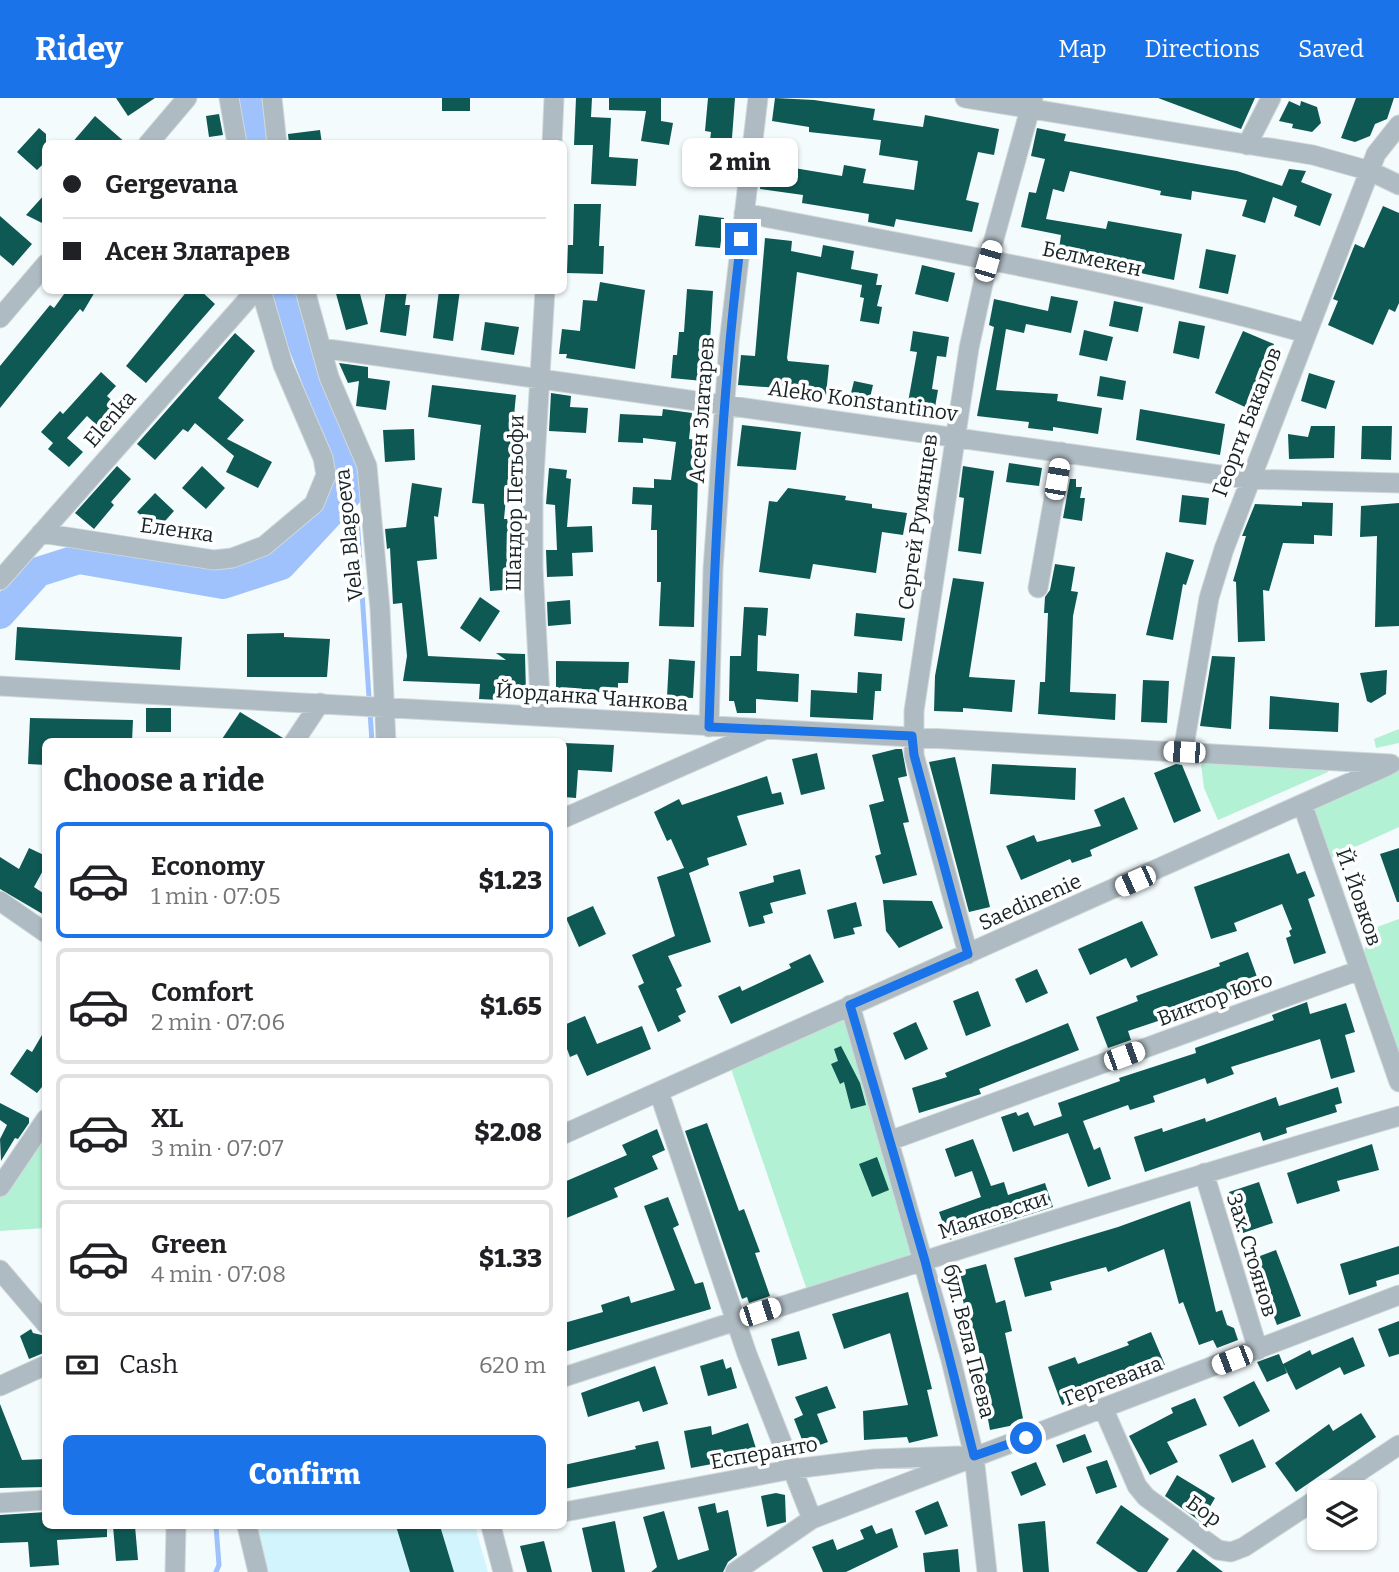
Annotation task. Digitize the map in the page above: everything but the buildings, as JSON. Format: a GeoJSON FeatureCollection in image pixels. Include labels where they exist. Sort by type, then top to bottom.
{"type":"FeatureCollection","features":[{"type":"Feature","properties":{"kind":"street"},"geometry":{"type":"LineString","coordinates":[[151,140],[187,98]]}},
{"type":"Feature","properties":{"kind":"street"},"geometry":{"type":"LineString","coordinates":[[229,98],[236,140]]}},
{"type":"Feature","properties":{"kind":"street"},"geometry":{"type":"LineString","coordinates":[[272,98],[277,140]]}},
{"type":"Feature","properties":{"kind":"street"},"geometry":{"type":"LineString","coordinates":[[552,140],[554,98]]}},
{"type":"Feature","properties":{"kind":"street","name":"Асен Златарев"},"geometry":{"type":"LineString","coordinates":[[709,727],[713,569],[725,404],[758,98]]}},
{"type":"Feature","properties":{"kind":"street"},"geometry":{"type":"LineString","coordinates":[[965,98],[1031,104],[1313,155],[1370,172],[1399,185]]}},
{"type":"Feature","properties":{"kind":"street"},"geometry":{"type":"LineString","coordinates":[[1247,145],[1271,98]]}},
{"type":"Feature","properties":{"kind":"street","name":"Сергей Румянцев"},"geometry":{"type":"LineString","coordinates":[[968,954],[914,755],[912,736],[953,436],[988,261],[1031,104]]}},
{"type":"Feature","properties":{"kind":"street","name":"Георги Бакалов"},"geometry":{"type":"LineString","coordinates":[[1184,752],[1209,598],[1248,479],[1376,154],[1399,125]]}},
{"type":"Feature","properties":{"kind":"street","name":"Белмекен"},"geometry":{"type":"LineString","coordinates":[[744,214],[1215,308],[1305,333]]}},
{"type":"Feature","properties":{"kind":"street"},"geometry":{"type":"LineString","coordinates":[[0,318],[42,269]]}},
{"type":"Feature","properties":{"kind":"street","name":"Elenka"},"geometry":{"type":"LineString","coordinates":[[0,580],[255,294]]}},
{"type":"Feature","properties":{"kind":"street","name":"Еленка"},"geometry":{"type":"LineString","coordinates":[[41,533],[214,561],[247,554],[264,546],[314,504],[326,475],[323,458],[283,365],[260,294]]}},
{"type":"Feature","properties":{"kind":"street","name":"Vela Blagoeva"},"geometry":{"type":"LineString","coordinates":[[306,294],[330,377],[367,466],[381,706],[385,738]]}},
{"type":"Feature","properties":{"kind":"street","name":"Шандор Петьофи"},"geometry":{"type":"LineString","coordinates":[[541,716],[533,568],[533,494],[545,294]]}},
{"type":"Feature","properties":{"kind":"street","name":"Aleko Konstantinov"},"geometry":{"type":"LineString","coordinates":[[321,348],[542,377],[1248,479],[1399,483]]}},
{"type":"Feature","properties":{"kind":"street"},"geometry":{"type":"LineString","coordinates":[[1038,588],[1062,452]]}},
{"type":"Feature","properties":{"kind":"street","name":"Йорданка Чанкова"},"geometry":{"type":"LineString","coordinates":[[0,686],[355,704],[709,727],[1395,762]]}},
{"type":"Feature","properties":{"kind":"street"},"geometry":{"type":"LineString","coordinates":[[297,738],[320,703]]}},
{"type":"Feature","properties":{"kind":"street"},"geometry":{"type":"LineString","coordinates":[[567,817],[766,729]]}},
{"type":"Feature","properties":{"kind":"street","name":"Saedinenie"},"geometry":{"type":"LineString","coordinates":[[567,1132],[1303,806],[1395,762]]}},
{"type":"Feature","properties":{"kind":"street","name":"Й. Йовков"},"geometry":{"type":"LineString","coordinates":[[1303,806],[1399,1082]]}},
{"type":"Feature","properties":{"kind":"street"},"geometry":{"type":"LineString","coordinates":[[0,901],[42,930]]}},
{"type":"Feature","properties":{"kind":"street","name":"Виктор Юго"},"geometry":{"type":"LineString","coordinates":[[889,1141],[1360,970]]}},
{"type":"Feature","properties":{"kind":"street","name":"бул. Вела Пеева"},"geometry":{"type":"LineString","coordinates":[[850,1005],[925,1261],[974,1456],[987,1572]]}},
{"type":"Feature","properties":{"kind":"street"},"geometry":{"type":"LineString","coordinates":[[659,1091],[735,1320],[812,1519]]}},
{"type":"Feature","properties":{"kind":"street","name":"Маяковски"},"geometry":{"type":"LineString","coordinates":[[567,1376],[1204,1172],[1399,1116]]}},
{"type":"Feature","properties":{"kind":"street"},"geometry":{"type":"LineString","coordinates":[[0,1187],[42,1124]]}},
{"type":"Feature","properties":{"kind":"street","name":"Зах. Стоянов"},"geometry":{"type":"LineString","coordinates":[[1204,1172],[1258,1350]]}},
{"type":"Feature","properties":{"kind":"street"},"geometry":{"type":"LineString","coordinates":[[0,1270],[42,1319]]}},
{"type":"Feature","properties":{"kind":"street","name":"Гергевана"},"geometry":{"type":"LineString","coordinates":[[735,1572],[812,1519],[974,1456],[1104,1410],[1399,1295]]}},
{"type":"Feature","properties":{"kind":"street"},"geometry":{"type":"LineString","coordinates":[[0,1386],[42,1367]]}},
{"type":"Feature","properties":{"kind":"street","name":"Бор"},"geometry":{"type":"LineString","coordinates":[[1104,1410],[1137,1486],[1146,1497],[1218,1550],[1231,1552],[1244,1548],[1307,1506]]}},
{"type":"Feature","properties":{"kind":"street"},"geometry":{"type":"LineString","coordinates":[[1346,1480],[1399,1445]]}},
{"type":"Feature","properties":{"kind":"street","name":"Есперанто"},"geometry":{"type":"LineString","coordinates":[[567,1511],[793,1469],[874,1459],[974,1456]]}},
{"type":"Feature","properties":{"kind":"street"},"geometry":{"type":"LineString","coordinates":[[0,1503],[42,1500]]}},
{"type":"Feature","properties":{"kind":"street"},"geometry":{"type":"LineString","coordinates":[[175,1572],[176,1529]]}},
{"type":"Feature","properties":{"kind":"street"},"geometry":{"type":"LineString","coordinates":[[248,1529],[257,1572]]}},
{"type":"Feature","properties":{"kind":"street"},"geometry":{"type":"LineString","coordinates":[[492,1529],[503,1572]]}},
{"type":"Feature","properties":{"kind":"shaded area"},"geometry":{"type":"Polygon","coordinates":[[[256,1529],[476,1529],[488,1572],[267,1572],[256,1529]]]}},
{"type":"Feature","properties":{"kind":"green space"},"geometry":{"type":"Polygon","coordinates":[[[1399,729],[1399,743],[1376,748],[1374,739],[1399,729]]]}},
{"type":"Feature","properties":{"kind":"green space"},"geometry":{"type":"Polygon","coordinates":[[[1208,761],[1326,765],[1328,772],[1218,820],[1204,788],[1201,765],[1208,761]]]}},
{"type":"Feature","properties":{"kind":"green space"},"geometry":{"type":"Polygon","coordinates":[[[1399,762],[1399,827],[1322,862],[1303,806],[1399,762]]]}},
{"type":"Feature","properties":{"kind":"green space"},"geometry":{"type":"Polygon","coordinates":[[[1399,919],[1399,1082],[1360,970],[1369,930],[1399,919]]]}},
{"type":"Feature","properties":{"kind":"green space"},"geometry":{"type":"Polygon","coordinates":[[[850,1005],[919,1242],[913,1265],[809,1296],[728,1060],[850,1005]]]}},
{"type":"Feature","properties":{"kind":"green space"},"geometry":{"type":"Polygon","coordinates":[[[42,1124],[42,1228],[0,1231],[0,1187],[42,1124]]]}},
{"type":"Feature","properties":{"kind":"waterway"},"geometry":{"type":"LineString","coordinates":[[250,98],[257,140]]}},
{"type":"Feature","properties":{"kind":"waterway"},"geometry":{"type":"LineString","coordinates":[[0,614],[38,572],[79,559],[223,584],[281,565],[348,493],[340,439],[284,294]]}},
{"type":"Feature","properties":{"kind":"waterway"},"geometry":{"type":"LineString","coordinates":[[348,493],[357,518],[372,738]]}},
{"type":"Feature","properties":{"kind":"waterway"},"geometry":{"type":"LineString","coordinates":[[216,1529],[219,1565],[216,1572]]}},
{"type":"Feature","properties":{"kind":"route"},"geometry":{"type":"LineString","coordinates":[[741,239],[729,343],[713,569],[709,727],[912,736],[914,755],[968,954],[850,1005],[925,1261],[974,1456],[1026,1438]]}}]}
